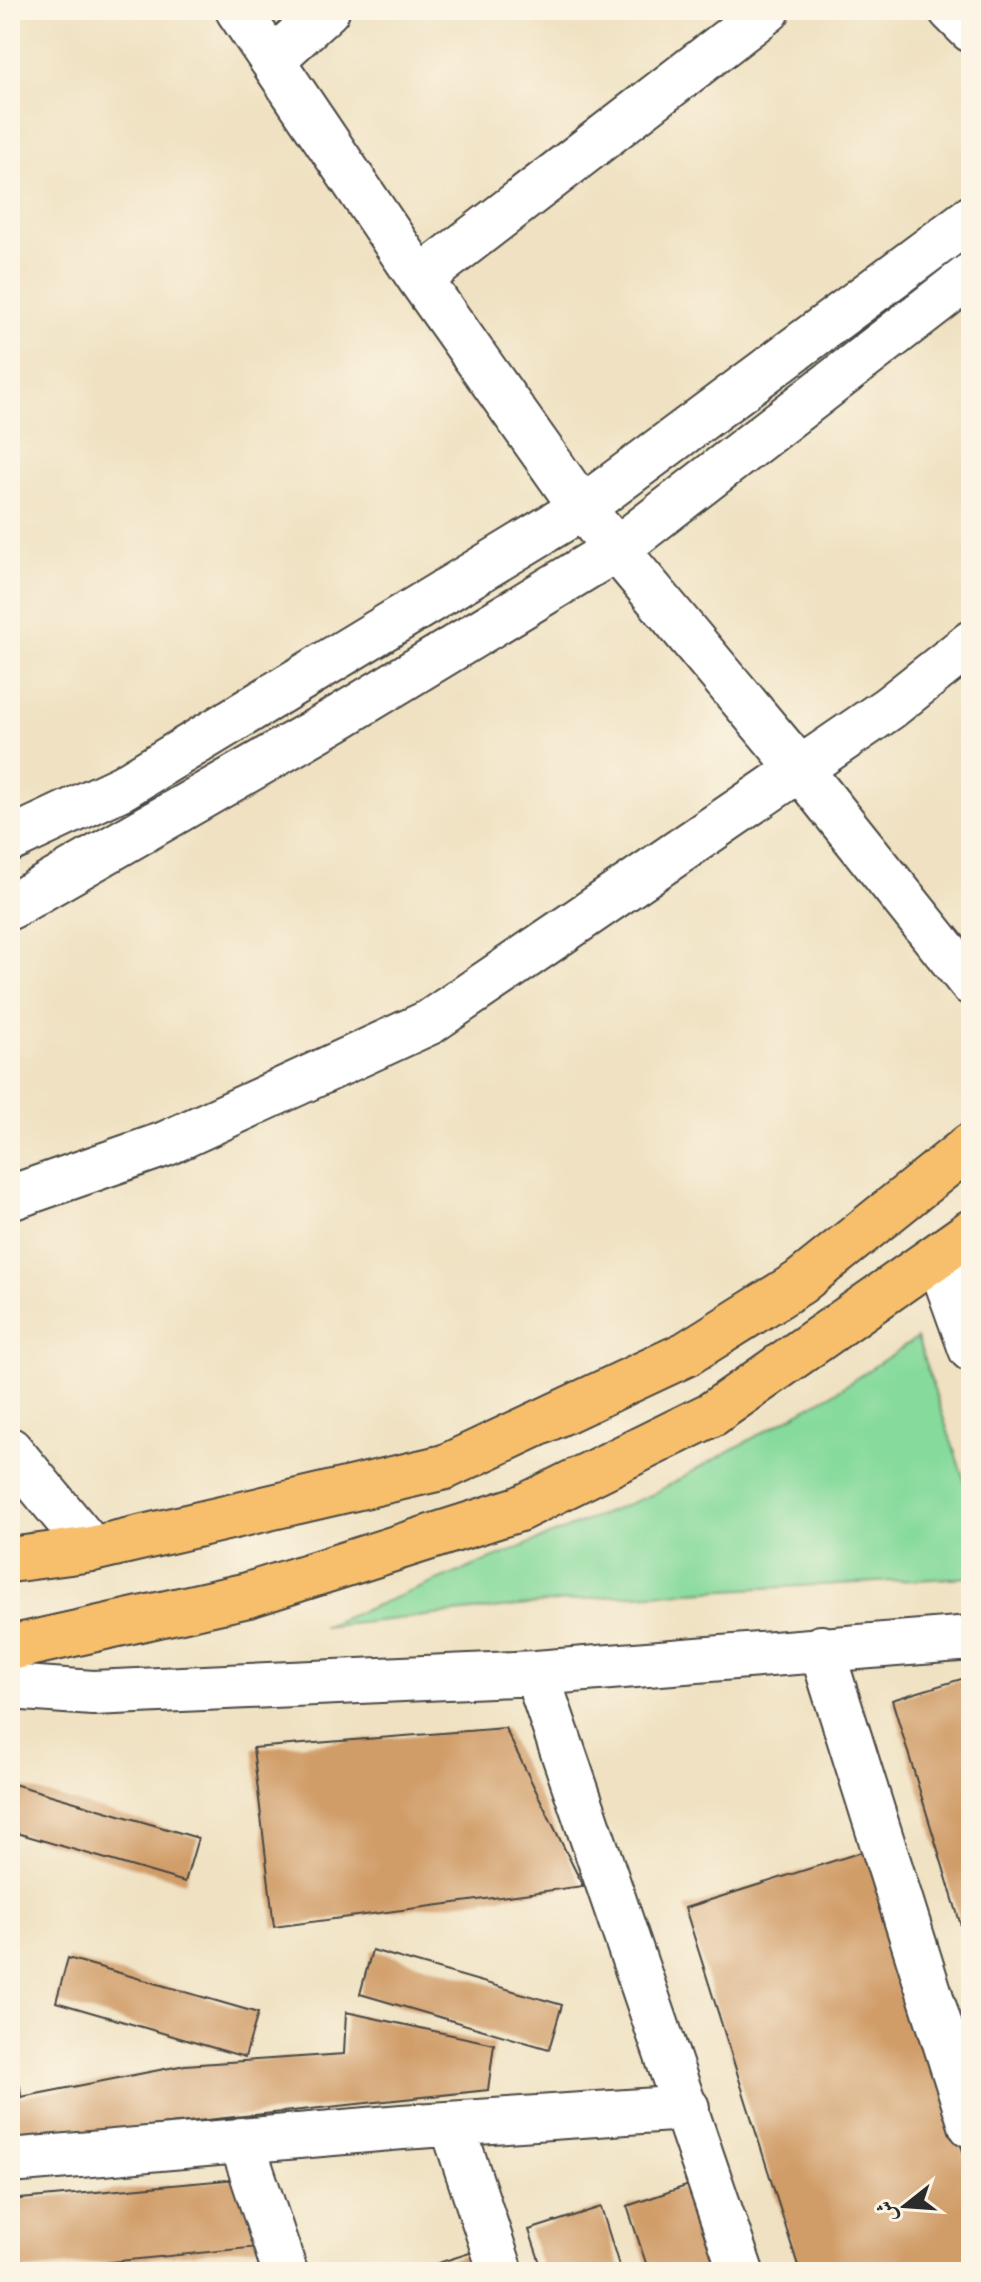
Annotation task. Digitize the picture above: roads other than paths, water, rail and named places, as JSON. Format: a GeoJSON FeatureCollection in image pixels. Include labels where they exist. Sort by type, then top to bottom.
{"type":"FeatureCollection","features":[{"type":"Feature","properties":{"kind":"main road"},"geometry":{"type":"LineString","coordinates":[[10,1560],[92,1549],[445,1467],[686,1354],[799,1283],[971,1145]]}},
{"type":"Feature","properties":{"kind":"main road"},"geometry":{"type":"LineString","coordinates":[[10,1648],[248,1595],[519,1509],[712,1414],[954,1244]]}},
{"type":"Feature","properties":{"kind":"street"},"geometry":{"type":"LineString","coordinates":[[238,10],[420,279],[582,508],[800,769],[971,983]]}},
{"type":"Feature","properties":{"kind":"street"},"geometry":{"type":"LineString","coordinates":[[272,60],[327,10]]}},
{"type":"Feature","properties":{"kind":"street"},"geometry":{"type":"LineString","coordinates":[[420,279],[768,10]]}},
{"type":"Feature","properties":{"kind":"street"},"geometry":{"type":"LineString","coordinates":[[951,10],[971,30]]}},
{"type":"Feature","properties":{"kind":"street"},"geometry":{"type":"LineString","coordinates":[[10,840],[123,787],[582,508],[971,218]]}},
{"type":"Feature","properties":{"kind":"street"},"geometry":{"type":"LineString","coordinates":[[10,907],[335,720],[618,548],[971,275]]}},
{"type":"Feature","properties":{"kind":"street"},"geometry":{"type":"LineString","coordinates":[[10,1198],[165,1144],[430,1022],[889,708],[971,643]]}},
{"type":"Feature","properties":{"kind":"street"},"geometry":{"type":"LineString","coordinates":[[954,1244],[971,1349]]}},
{"type":"Feature","properties":{"kind":"street"},"geometry":{"type":"LineString","coordinates":[[10,1450],[92,1549]]}},
{"type":"Feature","properties":{"kind":"street"},"geometry":{"type":"LineString","coordinates":[[10,1687],[93,1693],[536,1673],[971,1638]]}},
{"type":"Feature","properties":{"kind":"street"},"geometry":{"type":"LineString","coordinates":[[821,1648],[971,2125]]}},
{"type":"Feature","properties":{"kind":"street"},"geometry":{"type":"LineString","coordinates":[[536,1673],[741,2272]]}},
{"type":"Feature","properties":{"kind":"street"},"geometry":{"type":"LineString","coordinates":[[10,2161],[241,2140],[687,2108]]}},
{"type":"Feature","properties":{"kind":"street"},"geometry":{"type":"LineString","coordinates":[[452,2124],[501,2272]]}},
{"type":"Feature","properties":{"kind":"street"},"geometry":{"type":"LineString","coordinates":[[241,2140],[285,2272]]}}]}
